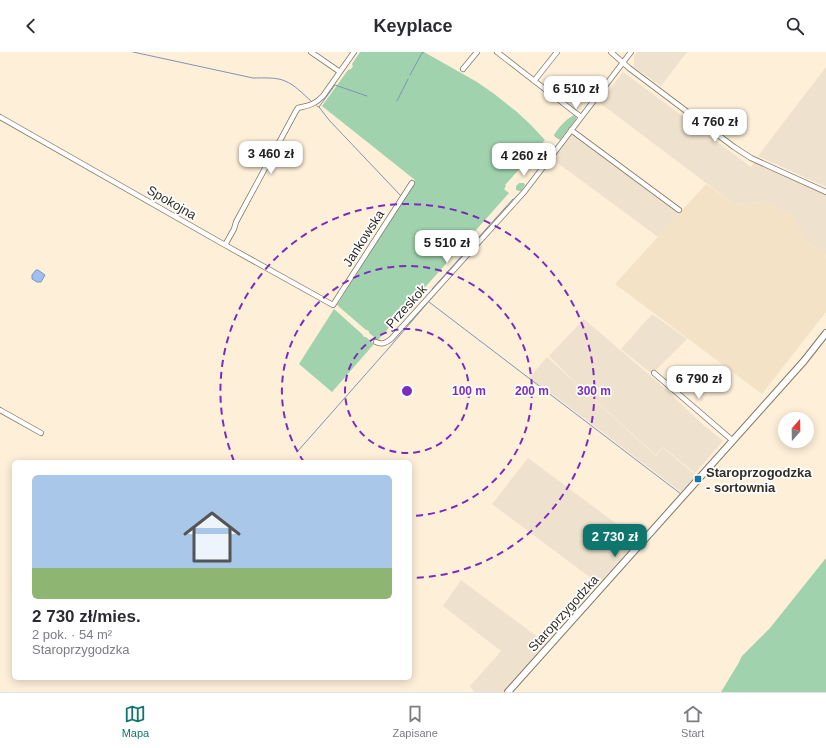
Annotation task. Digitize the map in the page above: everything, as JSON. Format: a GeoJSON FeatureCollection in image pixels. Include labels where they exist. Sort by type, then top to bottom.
{"type":"FeatureCollection","features":[{"type":"Feature","properties":{"kind":"street"},"geometry":{"type":"LineString","coordinates":[[311,52],[340,72]]}},
{"type":"Feature","properties":{"kind":"street"},"geometry":{"type":"LineString","coordinates":[[225,245],[296,110],[315,103],[323,96],[354,52]]}},
{"type":"Feature","properties":{"kind":"street"},"geometry":{"type":"LineString","coordinates":[[463,69],[477,52]]}},
{"type":"Feature","properties":{"kind":"street"},"geometry":{"type":"LineString","coordinates":[[497,52],[581,117]]}},
{"type":"Feature","properties":{"kind":"street"},"geometry":{"type":"LineString","coordinates":[[534,81],[557,52]]}},
{"type":"Feature","properties":{"kind":"street"},"geometry":{"type":"LineString","coordinates":[[610,52],[734,147],[751,158],[826,192]]}},
{"type":"Feature","properties":{"kind":"street","name":"Przeskok"},"geometry":{"type":"LineString","coordinates":[[376,342],[379,344],[384,343],[394,335],[525,190],[631,52]]}},
{"type":"Feature","properties":{"kind":"street","name":"Spokojna"},"geometry":{"type":"LineString","coordinates":[[0,116],[333,305]]}},
{"type":"Feature","properties":{"kind":"street"},"geometry":{"type":"LineString","coordinates":[[572,130],[679,210]]}},
{"type":"Feature","properties":{"kind":"street","name":"Jankowska"},"geometry":{"type":"LineString","coordinates":[[333,305],[412,183]]}},
{"type":"Feature","properties":{"kind":"street","name":"Staroprzygodzka"},"geometry":{"type":"LineString","coordinates":[[508,692],[804,361],[826,333]]}},
{"type":"Feature","properties":{"kind":"street"},"geometry":{"type":"LineString","coordinates":[[654,373],[732,440]]}},
{"type":"Feature","properties":{"kind":"street"},"geometry":{"type":"LineString","coordinates":[[0,410],[41,432]]}},
{"type":"Feature","properties":{"kind":"shaded area"},"geometry":{"type":"Polygon","coordinates":[[[637,52],[687,52],[661,86],[634,67],[634,56],[637,52]]]}},
{"type":"Feature","properties":{"kind":"shaded area"},"geometry":{"type":"Polygon","coordinates":[[[826,67],[826,187],[758,156],[826,67]]]}},
{"type":"Feature","properties":{"kind":"shaded area"},"geometry":{"type":"Polygon","coordinates":[[[623,72],[751,167],[754,162],[826,195],[826,259],[825,254],[804,239],[793,216],[763,202],[734,204],[600,103],[623,72]]]}},
{"type":"Feature","properties":{"kind":"shaded area"},"geometry":{"type":"Polygon","coordinates":[[[573,133],[679,214],[658,237],[552,159],[573,133]]]}},
{"type":"Feature","properties":{"kind":"shaded area"},"geometry":{"type":"Polygon","coordinates":[[[706,184],[734,204],[763,202],[793,216],[804,239],[825,254],[826,312],[762,394],[615,284],[706,184]]]}},
{"type":"Feature","properties":{"kind":"shaded area"},"geometry":{"type":"Polygon","coordinates":[[[652,314],[687,339],[652,374],[621,349],[652,314]]]}},
{"type":"Feature","properties":{"kind":"shaded area"},"geometry":{"type":"Polygon","coordinates":[[[584,319],[660,384],[701,423],[723,441],[695,473],[663,447],[656,455],[574,381],[549,356],[584,319]]]}},
{"type":"Feature","properties":{"kind":"shaded area"},"geometry":{"type":"Polygon","coordinates":[[[547,357],[656,456],[663,448],[697,476],[681,492],[529,378],[547,357]]]}},
{"type":"Feature","properties":{"kind":"shaded area"},"geometry":{"type":"Polygon","coordinates":[[[528,458],[638,540],[599,584],[492,504],[528,458]]]}},
{"type":"Feature","properties":{"kind":"shaded area"},"geometry":{"type":"Polygon","coordinates":[[[461,580],[547,644],[503,692],[474,692],[470,686],[501,651],[443,606],[461,580]]]}},
{"type":"Feature","properties":{"kind":"green space"},"geometry":{"type":"Polygon","coordinates":[[[360,52],[424,52],[477,82],[493,93],[517,112],[545,140],[505,185],[506,186],[504,189],[509,193],[378,340],[337,305],[415,180],[322,106],[348,70],[351,69],[353,66],[352,64],[360,52]]]}},
{"type":"Feature","properties":{"kind":"green space"},"geometry":{"type":"Polygon","coordinates":[[[574,115],[576,119],[560,140],[555,137],[554,135],[560,126],[574,115]]]}},
{"type":"Feature","properties":{"kind":"green space"},"geometry":{"type":"Polygon","coordinates":[[[519,183],[524,183],[525,185],[521,191],[516,190],[516,186],[519,183]]]}},
{"type":"Feature","properties":{"kind":"green space"},"geometry":{"type":"Polygon","coordinates":[[[334,309],[364,337],[374,344],[332,392],[299,364],[334,309]]]}},
{"type":"Feature","properties":{"kind":"green space"},"geometry":{"type":"Polygon","coordinates":[[[826,558],[826,692],[721,692],[742,656],[770,628],[826,558]]]}},
{"type":"Feature","properties":{"kind":"water"},"geometry":{"type":"Polygon","coordinates":[[[36,270],[45,275],[41,282],[37,282],[32,279],[32,275],[36,270]]]}},
{"type":"Feature","properties":{"kind":"waterway"},"geometry":{"type":"LineString","coordinates":[[133,52],[253,78],[282,80],[296,87],[311,101]]}},
{"type":"Feature","properties":{"kind":"waterway"},"geometry":{"type":"LineString","coordinates":[[410,75],[424,52]]}},
{"type":"Feature","properties":{"kind":"waterway"},"geometry":{"type":"LineString","coordinates":[[397,101],[408,79]]}},
{"type":"Feature","properties":{"kind":"waterway"},"geometry":{"type":"LineString","coordinates":[[317,106],[319,107],[335,85],[367,96]]}},
{"type":"Feature","properties":{"kind":"waterway"},"geometry":{"type":"LineString","coordinates":[[319,107],[329,120],[401,196]]}},
{"type":"Feature","properties":{"kind":"waterway"},"geometry":{"type":"LineString","coordinates":[[432,289],[513,199]]}},
{"type":"Feature","properties":{"kind":"waterway"},"geometry":{"type":"LineString","coordinates":[[297,452],[448,279]]}},
{"type":"Feature","properties":{"kind":"waterway"},"geometry":{"type":"LineString","coordinates":[[429,302],[681,494]]}},
{"type":"Feature","properties":{"kind":"place","name":"Staroprzogodzka - sortownia"},"geometry":{"type":"Point","coordinates":[698,479]}}]}
